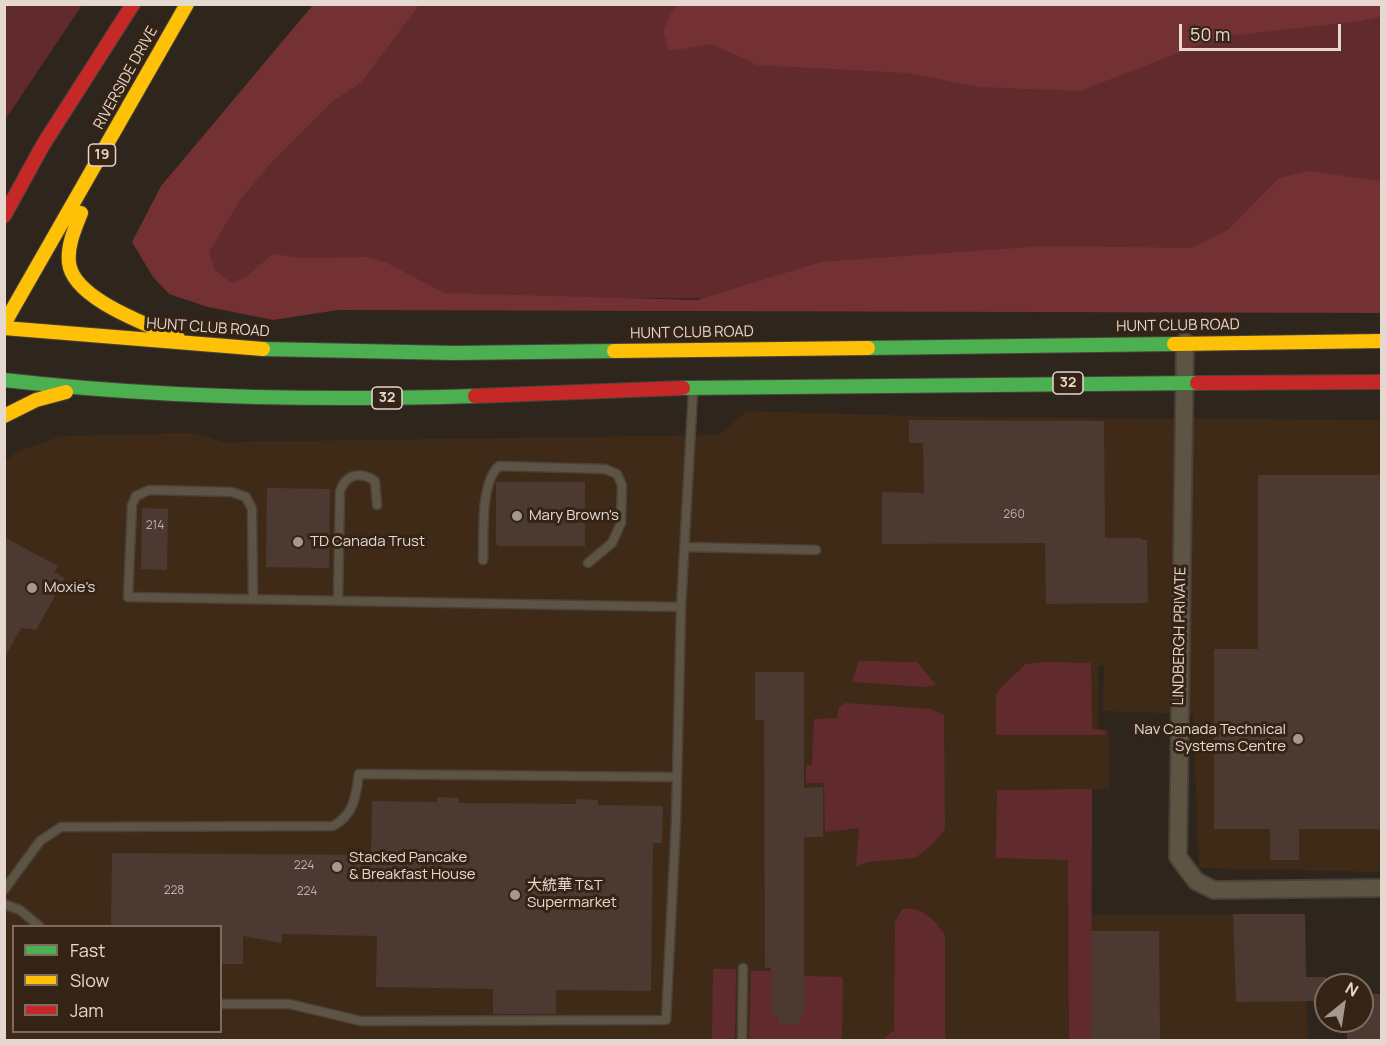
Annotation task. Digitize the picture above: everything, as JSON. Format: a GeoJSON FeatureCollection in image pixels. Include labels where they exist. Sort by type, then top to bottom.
{"type":"FeatureCollection","features":[{"type":"Feature","properties":{"kind":"main road","name":"RIVERSIDE DRIVE"},"geometry":{"type":"LineString","coordinates":[[4,216],[43,145],[133,4]]}},
{"type":"Feature","properties":{"kind":"main road","name":"RIVERSIDE DRIVE"},"geometry":{"type":"LineString","coordinates":[[4,326],[187,4]]}},
{"type":"Feature","properties":{"kind":"main road"},"geometry":{"type":"LineString","coordinates":[[4,191],[43,145]]}},
{"type":"Feature","properties":{"kind":"main road"},"geometry":{"type":"LineString","coordinates":[[103,154],[76,226],[68,256],[71,274],[84,290],[110,306],[192,345]]}},
{"type":"Feature","properties":{"kind":"main road","name":"HUNT CLUB ROAD"},"geometry":{"type":"LineString","coordinates":[[4,326],[192,345],[388,353],[1382,341]]}},
{"type":"Feature","properties":{"kind":"main road"},"geometry":{"type":"LineString","coordinates":[[691,350],[693,388]]}},
{"type":"Feature","properties":{"kind":"main road","name":"32"},"geometry":{"type":"LineString","coordinates":[[4,380],[196,397],[410,398],[693,388],[1382,382]]}},
{"type":"Feature","properties":{"kind":"main road"},"geometry":{"type":"LineString","coordinates":[[4,416],[36,400],[81,388]]}},
{"type":"Feature","properties":{"kind":"street","name":"LINDBERGH PRIVATE"},"geometry":{"type":"LineString","coordinates":[[1185,342],[1178,857],[1196,881],[1214,890],[1382,888]]}},
{"type":"Feature","properties":{"kind":"lane"},"geometry":{"type":"LineString","coordinates":[[222,1004],[289,1004],[361,1021],[666,1020],[677,777],[681,607],[693,388]]}},
{"type":"Feature","properties":{"kind":"lane"},"geometry":{"type":"LineString","coordinates":[[483,560],[487,487],[491,473],[499,466],[605,469],[617,474],[622,484],[621,523],[612,543],[588,563]]}},
{"type":"Feature","properties":{"kind":"lane"},"geometry":{"type":"LineString","coordinates":[[338,600],[340,491],[343,482],[352,475],[366,475],[375,481],[377,505]]}},
{"type":"Feature","properties":{"kind":"lane"},"geometry":{"type":"LineString","coordinates":[[253,599],[252,509],[246,497],[232,492],[149,490],[136,496],[132,505],[128,597],[681,607]]}},
{"type":"Feature","properties":{"kind":"lane"},"geometry":{"type":"LineString","coordinates":[[685,547],[816,550]]}},
{"type":"Feature","properties":{"kind":"lane"},"geometry":{"type":"LineString","coordinates":[[4,890],[40,841],[61,827],[333,826],[350,813],[359,774],[677,777]]}},
{"type":"Feature","properties":{"kind":"lane"},"geometry":{"type":"LineString","coordinates":[[4,903],[20,910],[37,925]]}},
{"type":"Feature","properties":{"kind":"lane"},"geometry":{"type":"LineString","coordinates":[[742,1041],[743,968]]}},
{"type":"Feature","properties":{"kind":"shaded area"},"geometry":{"type":"Polygon","coordinates":[[[676,4],[1381,4],[1382,16],[1362,21],[1219,37],[1080,91],[980,87],[908,73],[757,65],[712,44],[669,51],[663,30],[676,4]]]}},
{"type":"Feature","properties":{"kind":"shaded area"},"geometry":{"type":"Polygon","coordinates":[[[4,5],[82,5],[5,120],[4,5]]]}},
{"type":"Feature","properties":{"kind":"shaded area"},"geometry":{"type":"Polygon","coordinates":[[[313,5],[419,5],[361,82],[332,102],[269,165],[240,200],[209,252],[215,271],[232,283],[246,277],[273,254],[302,258],[367,257],[387,263],[444,293],[697,300],[821,262],[1045,246],[1192,248],[1229,229],[1279,178],[1307,171],[1381,181],[1381,313],[338,310],[273,320],[208,307],[169,294],[153,277],[132,242],[161,186],[313,5]]]}},
{"type":"Feature","properties":{"kind":"shaded area"},"geometry":{"type":"Polygon","coordinates":[[[347,5],[1381,5],[1381,302],[241,296],[154,254],[347,5]]]}},
{"type":"Feature","properties":{"kind":"shaded area"},"geometry":{"type":"Polygon","coordinates":[[[747,411],[950,417],[1381,420],[1381,872],[1199,868],[1193,714],[1103,711],[1104,665],[1098,665],[1098,729],[1109,730],[1109,789],[1092,790],[1092,915],[1305,914],[1308,1040],[5,1040],[4,462],[17,452],[61,436],[194,433],[223,442],[719,435],[747,411]]]}},
{"type":"Feature","properties":{"kind":"shaded area"},"geometry":{"type":"Polygon","coordinates":[[[859,661],[917,662],[936,685],[925,687],[852,682],[859,661]]]}},
{"type":"Feature","properties":{"kind":"shaded area"},"geometry":{"type":"Polygon","coordinates":[[[1091,663],[1092,729],[1105,730],[1106,735],[996,735],[996,695],[998,691],[1026,664],[1091,663]]]}},
{"type":"Feature","properties":{"kind":"shaded area"},"geometry":{"type":"Polygon","coordinates":[[[845,703],[932,709],[944,715],[945,829],[933,844],[915,858],[867,862],[856,867],[859,828],[825,832],[824,783],[806,783],[806,765],[812,765],[814,719],[837,718],[839,707],[845,703]]]}},
{"type":"Feature","properties":{"kind":"shaded area"},"geometry":{"type":"Polygon","coordinates":[[[1092,789],[1091,1040],[1069,1040],[1068,860],[996,858],[997,790],[1092,789]]]}},
{"type":"Feature","properties":{"kind":"shaded area"},"geometry":{"type":"Polygon","coordinates":[[[902,909],[916,910],[927,915],[945,935],[945,1040],[883,1040],[894,1030],[895,922],[902,909]]]}},
{"type":"Feature","properties":{"kind":"shaded area"},"geometry":{"type":"Polygon","coordinates":[[[713,969],[736,969],[735,1040],[712,1040],[713,969]]]}},
{"type":"Feature","properties":{"kind":"shaded area"},"geometry":{"type":"Polygon","coordinates":[[[751,971],[771,971],[771,1015],[778,1015],[778,1024],[798,1024],[799,1015],[804,1015],[804,976],[843,977],[842,1040],[749,1040],[751,971]]]}},
{"type":"Feature","properties":{"kind":"building"},"geometry":{"type":"Polygon","coordinates":[[[909,420],[1104,421],[1105,538],[1147,540],[1148,603],[1046,604],[1045,543],[882,544],[882,492],[924,493],[923,443],[909,443],[909,420]]]}},
{"type":"Feature","properties":{"kind":"building","name":"Nav Canada Technical Systems Centre"},"geometry":{"type":"Polygon","coordinates":[[[1258,475],[1382,475],[1382,829],[1299,829],[1299,860],[1270,860],[1270,829],[1214,829],[1214,649],[1258,649],[1258,475]]]}},
{"type":"Feature","properties":{"kind":"building"},"geometry":{"type":"Polygon","coordinates":[[[496,482],[585,482],[585,546],[498,546],[496,544],[496,482]]]}},
{"type":"Feature","properties":{"kind":"building","name":"TD Canada Trust"},"geometry":{"type":"Polygon","coordinates":[[[267,488],[330,489],[329,568],[266,567],[267,488]]]}},
{"type":"Feature","properties":{"kind":"building"},"geometry":{"type":"Polygon","coordinates":[[[142,508],[168,509],[167,570],[141,569],[142,508]]]}},
{"type":"Feature","properties":{"kind":"building","name":"Moxie's"},"geometry":{"type":"Polygon","coordinates":[[[4,537],[58,566],[54,572],[65,578],[36,630],[21,628],[4,659],[4,537]]]}},
{"type":"Feature","properties":{"kind":"building"},"geometry":{"type":"Polygon","coordinates":[[[755,672],[804,672],[804,788],[823,787],[823,837],[804,837],[804,1015],[799,1015],[799,1024],[778,1024],[778,1015],[771,1015],[771,968],[765,968],[764,720],[755,720],[755,672]]]}},
{"type":"Feature","properties":{"kind":"building","name":"大統華 T&T Supermarket"},"geometry":{"type":"Polygon","coordinates":[[[437,797],[459,798],[459,803],[576,804],[576,799],[598,800],[598,805],[663,806],[662,843],[653,843],[651,991],[556,990],[556,1014],[493,1014],[493,989],[376,987],[377,936],[282,934],[282,943],[243,936],[243,964],[222,964],[222,925],[111,925],[112,853],[371,855],[372,801],[437,802],[437,797]]]}},
{"type":"Feature","properties":{"kind":"building"},"geometry":{"type":"Polygon","coordinates":[[[1233,914],[1305,914],[1306,977],[1314,977],[1314,1001],[1236,1002],[1233,914]]]}},
{"type":"Feature","properties":{"kind":"building"},"geometry":{"type":"Polygon","coordinates":[[[1091,931],[1159,931],[1160,1041],[1091,1041],[1091,931]]]}},
{"type":"Feature","properties":{"kind":"building"},"geometry":{"type":"Polygon","coordinates":[[[1374,994],[1382,994],[1382,1041],[1347,1041],[1347,1033],[1374,1033],[1374,994]]]}},
{"type":"Feature","properties":{"kind":"traffic: fast"},"geometry":{"type":"LineString","coordinates":[[868,348],[1174,344]]}},
{"type":"Feature","properties":{"kind":"traffic: fast"},"geometry":{"type":"LineString","coordinates":[[263,349],[454,353],[614,351]]}},
{"type":"Feature","properties":{"kind":"traffic: fast"},"geometry":{"type":"LineString","coordinates":[[4,380],[122,391],[239,397],[475,396]]}},
{"type":"Feature","properties":{"kind":"traffic: fast"},"geometry":{"type":"LineString","coordinates":[[683,388],[1197,383]]}},
{"type":"Feature","properties":{"kind":"traffic: slow"},"geometry":{"type":"LineString","coordinates":[[4,324],[187,4]]}},
{"type":"Feature","properties":{"kind":"traffic: slow"},"geometry":{"type":"LineString","coordinates":[[81,213],[69,250],[69,263],[74,276],[84,288],[114,309],[178,338]]}},
{"type":"Feature","properties":{"kind":"traffic: slow"},"geometry":{"type":"LineString","coordinates":[[4,328],[263,349]]}},
{"type":"Feature","properties":{"kind":"traffic: slow"},"geometry":{"type":"LineString","coordinates":[[1174,344],[1382,341]]}},
{"type":"Feature","properties":{"kind":"traffic: slow"},"geometry":{"type":"LineString","coordinates":[[614,351],[868,348]]}},
{"type":"Feature","properties":{"kind":"traffic: slow"},"geometry":{"type":"LineString","coordinates":[[4,416],[36,400],[66,392]]}},
{"type":"Feature","properties":{"kind":"traffic: jam"},"geometry":{"type":"LineString","coordinates":[[4,216],[43,145],[133,4]]}},
{"type":"Feature","properties":{"kind":"traffic: jam"},"geometry":{"type":"LineString","coordinates":[[1197,383],[1382,382]]}},
{"type":"Feature","properties":{"kind":"traffic: jam"},"geometry":{"type":"LineString","coordinates":[[475,396],[683,388]]}},
{"type":"Feature","properties":{"kind":"place","name":"Mary Brown's"},"geometry":{"type":"Point","coordinates":[517,516]}},
{"type":"Feature","properties":{"kind":"place","name":"TD Canada Trust"},"geometry":{"type":"Point","coordinates":[298,542]}},
{"type":"Feature","properties":{"kind":"place","name":"Moxie's"},"geometry":{"type":"Point","coordinates":[32,588]}},
{"type":"Feature","properties":{"kind":"place","name":"Nav Canada Technical Systems Centre"},"geometry":{"type":"Point","coordinates":[1298,739]}},
{"type":"Feature","properties":{"kind":"place","name":"Stacked Pancake & Breakfast House"},"geometry":{"type":"Point","coordinates":[337,867]}},
{"type":"Feature","properties":{"kind":"place","name":"大統華 T&T Supermarket"},"geometry":{"type":"Point","coordinates":[515,895]}}]}
